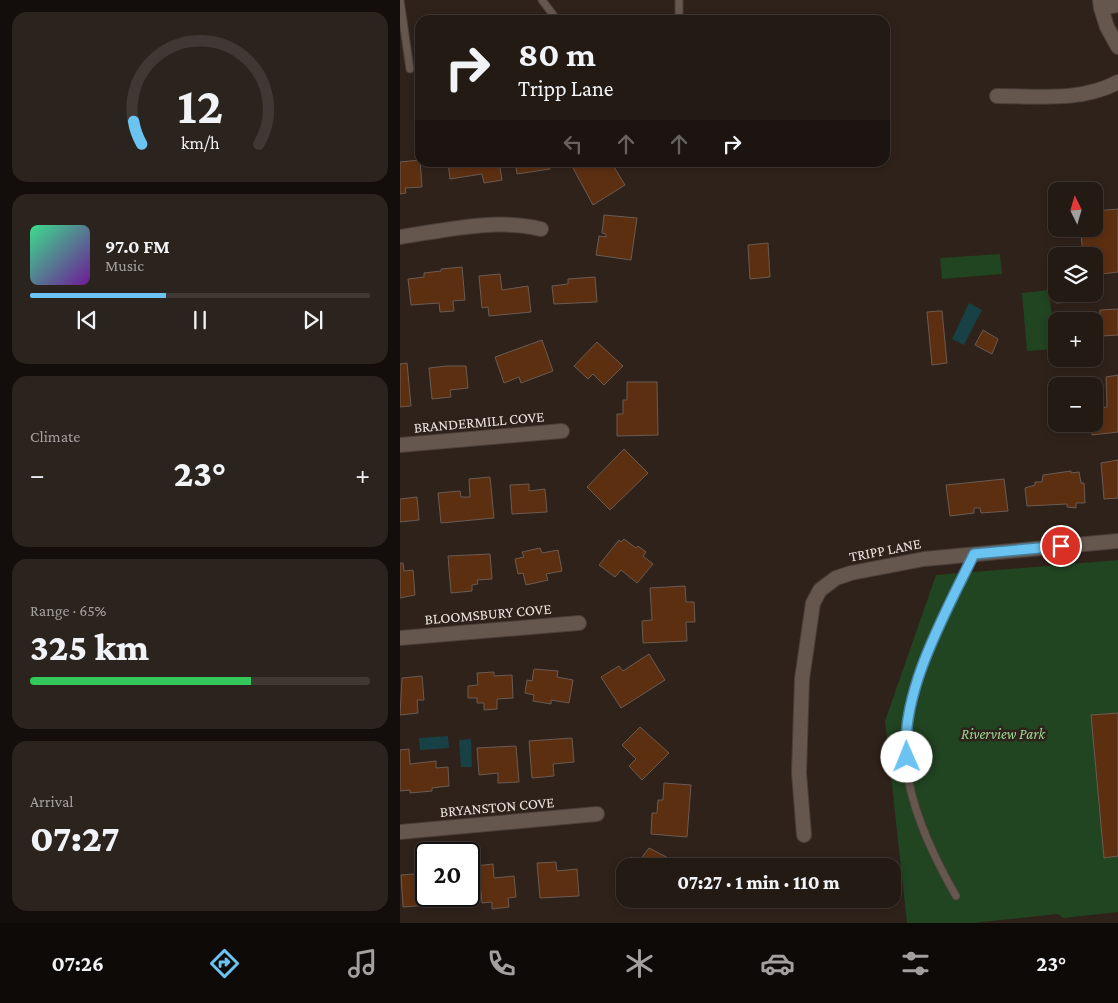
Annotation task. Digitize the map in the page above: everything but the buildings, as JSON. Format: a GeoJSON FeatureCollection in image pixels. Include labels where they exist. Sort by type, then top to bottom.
{"type":"FeatureCollection","features":[{"type":"Feature","properties":{"kind":"street"},"geometry":{"type":"LineString","coordinates":[[1118,5],[1101,4],[1107,27],[1118,47]]}},
{"type":"Feature","properties":{"kind":"street"},"geometry":{"type":"LineString","coordinates":[[997,96],[1070,96],[1099,92],[1118,82]]}},
{"type":"Feature","properties":{"kind":"street"},"geometry":{"type":"LineString","coordinates":[[400,237],[494,224],[519,224],[541,229]]}},
{"type":"Feature","properties":{"kind":"street","name":"BRANDERMILL COVE"},"geometry":{"type":"LineString","coordinates":[[400,445],[562,431]]}},
{"type":"Feature","properties":{"kind":"street","name":"TRIPP LANE"},"geometry":{"type":"LineString","coordinates":[[804,835],[799,773],[802,679],[813,603],[820,590],[836,578],[851,573],[924,559],[1118,541]]}},
{"type":"Feature","properties":{"kind":"street","name":"BLOOMSBURY COVE"},"geometry":{"type":"LineString","coordinates":[[400,638],[580,623]]}},
{"type":"Feature","properties":{"kind":"street","name":"BRYANSTON COVE"},"geometry":{"type":"LineString","coordinates":[[400,832],[597,814]]}},
{"type":"Feature","properties":{"kind":"lane"},"geometry":{"type":"LineString","coordinates":[[400,0],[410,69]]}},
{"type":"Feature","properties":{"kind":"lane"},"geometry":{"type":"LineString","coordinates":[[542,0],[553,15]]}},
{"type":"Feature","properties":{"kind":"lane"},"geometry":{"type":"LineString","coordinates":[[678,15],[679,0]]}},
{"type":"Feature","properties":{"kind":"lane"},"geometry":{"type":"LineString","coordinates":[[956,896],[940,868],[922,825],[910,784],[905,744],[908,713],[920,675],[974,554]]}},
{"type":"Feature","properties":{"kind":"green space"},"geometry":{"type":"Polygon","coordinates":[[[1000,254],[1002,274],[942,279],[940,258],[1000,254]]]}},
{"type":"Feature","properties":{"kind":"green space"},"geometry":{"type":"Polygon","coordinates":[[[1048,290],[1048,302],[1050,302],[1051,312],[1048,312],[1048,350],[1027,351],[1022,293],[1048,290]]]}},
{"type":"Feature","properties":{"kind":"green space","name":"Riverview Park"},"geometry":{"type":"Polygon","coordinates":[[[1118,560],[1118,912],[1063,918],[1058,914],[973,923],[907,923],[885,721],[936,575],[1118,560]]]}},
{"type":"Feature","properties":{"kind":"water"},"geometry":{"type":"Polygon","coordinates":[[[969,303],[982,310],[964,345],[952,339],[969,303]]]}},
{"type":"Feature","properties":{"kind":"water"},"geometry":{"type":"Polygon","coordinates":[[[448,736],[449,748],[420,750],[419,738],[448,736]]]}},
{"type":"Feature","properties":{"kind":"water"},"geometry":{"type":"Polygon","coordinates":[[[471,739],[472,767],[461,767],[459,740],[471,739]]]}},
{"type":"Feature","properties":{"kind":"route"},"geometry":{"type":"LineString","coordinates":[[907,757],[905,744],[908,713],[920,675],[974,554],[1061,546]]}}]}
